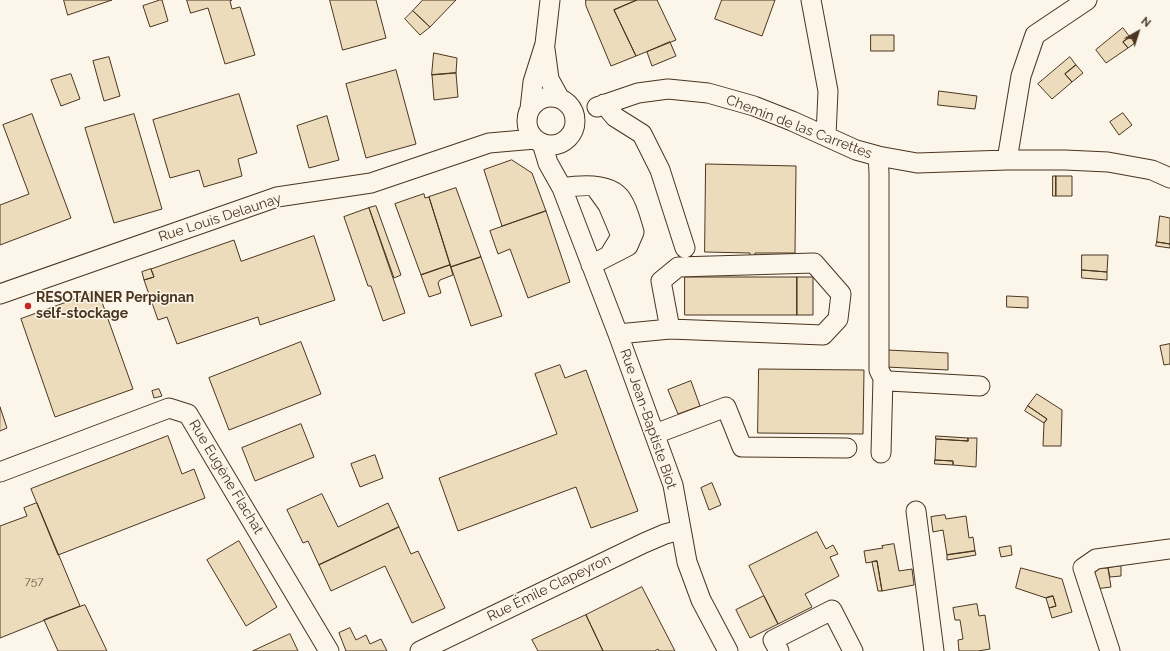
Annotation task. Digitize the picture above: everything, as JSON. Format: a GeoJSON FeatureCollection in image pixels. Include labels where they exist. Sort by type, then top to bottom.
{"type":"FeatureCollection","features":[{"type":"Feature","properties":{"kind":"street"},"geometry":{"type":"LineString","coordinates":[[544,44],[549,79],[564,101],[572,109],[575,116],[575,124],[569,136],[553,145],[538,141],[528,130],[527,123],[533,82],[544,44],[550,0]]}},
{"type":"Feature","properties":{"kind":"street"},"geometry":{"type":"LineString","coordinates":[[811,0],[828,92],[826,136]]}},
{"type":"Feature","properties":{"kind":"street"},"geometry":{"type":"LineString","coordinates":[[1007,160],[1021,76],[1035,35],[1087,0]]}},
{"type":"Feature","properties":{"kind":"street","name":"Chemin de las Carrettes"},"geometry":{"type":"LineString","coordinates":[[569,136],[600,105],[638,93],[668,89],[708,93],[754,106],[856,150],[878,156],[917,163],[1007,160],[1108,162],[1152,170],[1170,178]]}},
{"type":"Feature","properties":{"kind":"street"},"geometry":{"type":"LineString","coordinates":[[529,112],[534,103],[547,97],[564,101],[600,105],[615,117],[642,134],[660,170],[685,248]]}},
{"type":"Feature","properties":{"kind":"street","name":"Rue Louis Delaunay"},"geometry":{"type":"LineString","coordinates":[[489,143],[529,112]]}},
{"type":"Feature","properties":{"kind":"street","name":"Rue Jean-Baptiste Biot"},"geometry":{"type":"LineString","coordinates":[[562,188],[562,161],[569,136]]}},
{"type":"Feature","properties":{"kind":"street","name":"Rue Louis Delaunay"},"geometry":{"type":"LineString","coordinates":[[0,294],[277,197],[371,183],[489,143],[538,141]]}},
{"type":"Feature","properties":{"kind":"street","name":"Rue Jean-Baptiste Biot"},"geometry":{"type":"LineString","coordinates":[[538,141],[562,188],[618,334],[673,485],[687,562],[702,600],[728,651]]}},
{"type":"Feature","properties":{"kind":"street"},"geometry":{"type":"LineString","coordinates":[[878,156],[879,370],[883,378],[881,453]]}},
{"type":"Feature","properties":{"kind":"street"},"geometry":{"type":"LineString","coordinates":[[562,188],[578,185],[595,187],[608,205],[621,236],[609,256],[591,265]]}},
{"type":"Feature","properties":{"kind":"street"},"geometry":{"type":"LineString","coordinates":[[618,334],[670,329],[823,335],[838,319],[841,294],[814,263],[678,267],[661,281],[670,329]]}},
{"type":"Feature","properties":{"kind":"street"},"geometry":{"type":"LineString","coordinates":[[883,378],[889,381],[980,386]]}},
{"type":"Feature","properties":{"kind":"street"},"geometry":{"type":"LineString","coordinates":[[655,434],[726,407],[742,447],[847,448]]}},
{"type":"Feature","properties":{"kind":"street","name":"Rue Eugène Flachat"},"geometry":{"type":"LineString","coordinates":[[0,472],[170,408],[188,414],[329,651]]}},
{"type":"Feature","properties":{"kind":"street"},"geometry":{"type":"LineString","coordinates":[[916,511],[934,651]]}},
{"type":"Feature","properties":{"kind":"street","name":"Rue Émile Clapeyron"},"geometry":{"type":"LineString","coordinates":[[420,651],[644,543],[665,534],[680,530]]}},
{"type":"Feature","properties":{"kind":"street"},"geometry":{"type":"LineString","coordinates":[[1110,651],[1083,568],[1096,558],[1170,549]]}},
{"type":"Feature","properties":{"kind":"street"},"geometry":{"type":"LineString","coordinates":[[779,651],[773,640],[832,610],[853,651]]}},
{"type":"Feature","properties":{"kind":"building"},"geometry":{"type":"Polygon","coordinates":[[[64,0],[112,0],[68,15],[64,0]]]}},
{"type":"Feature","properties":{"kind":"building"},"geometry":{"type":"Polygon","coordinates":[[[162,0],[168,21],[150,27],[143,6],[162,0]]]}},
{"type":"Feature","properties":{"kind":"building"},"geometry":{"type":"Polygon","coordinates":[[[187,0],[232,0],[230,1],[232,9],[240,7],[255,55],[225,64],[208,8],[191,13],[187,0]]]}},
{"type":"Feature","properties":{"kind":"building"},"geometry":{"type":"Polygon","coordinates":[[[330,0],[376,0],[386,38],[343,50],[330,0]]]}},
{"type":"Feature","properties":{"kind":"building"},"geometry":{"type":"Polygon","coordinates":[[[423,0],[456,0],[430,27],[413,11],[423,0]]]}},
{"type":"Feature","properties":{"kind":"building"},"geometry":{"type":"Polygon","coordinates":[[[586,0],[637,0],[614,10],[636,56],[611,66],[586,6],[586,0]]]}},
{"type":"Feature","properties":{"kind":"building"},"geometry":{"type":"Polygon","coordinates":[[[637,0],[657,0],[676,40],[636,56],[614,10],[637,0]]]}},
{"type":"Feature","properties":{"kind":"building"},"geometry":{"type":"Polygon","coordinates":[[[722,0],[775,0],[762,36],[715,19],[722,0]]]}},
{"type":"Feature","properties":{"kind":"building"},"geometry":{"type":"Polygon","coordinates":[[[413,11],[430,27],[420,35],[405,19],[413,11]]]}},
{"type":"Feature","properties":{"kind":"building"},"geometry":{"type":"Polygon","coordinates":[[[1123,28],[1130,37],[1123,42],[1128,48],[1106,63],[1096,50],[1123,28]]]}},
{"type":"Feature","properties":{"kind":"building"},"geometry":{"type":"Polygon","coordinates":[[[871,35],[894,35],[894,51],[871,51],[871,35]]]}},
{"type":"Feature","properties":{"kind":"building"},"geometry":{"type":"Polygon","coordinates":[[[1130,37],[1135,43],[1128,48],[1123,42],[1130,37]]]}},
{"type":"Feature","properties":{"kind":"building"},"geometry":{"type":"Polygon","coordinates":[[[670,42],[676,56],[652,66],[647,52],[670,42]]]}},
{"type":"Feature","properties":{"kind":"building"},"geometry":{"type":"Polygon","coordinates":[[[434,53],[457,58],[456,73],[432,75],[434,53]]]}},
{"type":"Feature","properties":{"kind":"building"},"geometry":{"type":"Polygon","coordinates":[[[109,57],[120,96],[104,101],[93,61],[109,57]]]}},
{"type":"Feature","properties":{"kind":"building"},"geometry":{"type":"Polygon","coordinates":[[[1070,57],[1076,65],[1065,74],[1072,82],[1052,99],[1038,84],[1070,57]]]}},
{"type":"Feature","properties":{"kind":"building"},"geometry":{"type":"Polygon","coordinates":[[[1076,65],[1083,73],[1072,82],[1065,74],[1076,65]]]}},
{"type":"Feature","properties":{"kind":"building"},"geometry":{"type":"Polygon","coordinates":[[[396,70],[416,144],[366,158],[346,84],[396,70]]]}},
{"type":"Feature","properties":{"kind":"building"},"geometry":{"type":"Polygon","coordinates":[[[456,73],[458,97],[434,100],[432,75],[456,73]]]}},
{"type":"Feature","properties":{"kind":"building"},"geometry":{"type":"Polygon","coordinates":[[[71,74],[80,99],[61,106],[51,80],[71,74]]]}},
{"type":"Feature","properties":{"kind":"building"},"geometry":{"type":"Polygon","coordinates":[[[939,91],[977,96],[975,109],[938,105],[939,91]]]}},
{"type":"Feature","properties":{"kind":"building"},"geometry":{"type":"Polygon","coordinates":[[[239,94],[257,153],[238,159],[242,176],[204,187],[199,170],[170,178],[153,120],[239,94]]]}},
{"type":"Feature","properties":{"kind":"building"},"geometry":{"type":"Polygon","coordinates":[[[1123,113],[1132,125],[1119,135],[1110,122],[1123,113]]]}},
{"type":"Feature","properties":{"kind":"building"},"geometry":{"type":"Polygon","coordinates":[[[32,114],[71,218],[0,245],[0,205],[29,194],[3,125],[32,114]]]}},
{"type":"Feature","properties":{"kind":"building"},"geometry":{"type":"Polygon","coordinates":[[[134,114],[162,209],[114,223],[85,128],[134,114]]]}},
{"type":"Feature","properties":{"kind":"building"},"geometry":{"type":"Polygon","coordinates":[[[327,116],[339,160],[309,168],[297,126],[327,116]]]}},
{"type":"Feature","properties":{"kind":"building"},"geometry":{"type":"Polygon","coordinates":[[[512,160],[532,173],[546,211],[502,226],[484,170],[512,160]]]}},
{"type":"Feature","properties":{"kind":"building"},"geometry":{"type":"Polygon","coordinates":[[[706,164],[796,166],[795,253],[755,253],[754,264],[750,264],[750,253],[705,252],[706,164]]]}},
{"type":"Feature","properties":{"kind":"building"},"geometry":{"type":"Polygon","coordinates":[[[1053,176],[1056,176],[1056,196],[1053,196],[1053,176]]]}},
{"type":"Feature","properties":{"kind":"building"},"geometry":{"type":"Polygon","coordinates":[[[1056,176],[1072,176],[1072,196],[1056,196],[1056,176]]]}},
{"type":"Feature","properties":{"kind":"building"},"geometry":{"type":"Polygon","coordinates":[[[456,188],[481,257],[451,267],[429,197],[456,188]]]}},
{"type":"Feature","properties":{"kind":"building"},"geometry":{"type":"Polygon","coordinates":[[[424,194],[425,198],[429,197],[450,265],[421,275],[395,204],[424,194]]]}},
{"type":"Feature","properties":{"kind":"building"},"geometry":{"type":"Polygon","coordinates":[[[376,206],[401,275],[394,278],[369,208],[376,206]]]}},
{"type":"Feature","properties":{"kind":"building"},"geometry":{"type":"Polygon","coordinates":[[[369,208],[405,313],[383,321],[371,286],[368,286],[344,217],[369,208]]]}},
{"type":"Feature","properties":{"kind":"building"},"geometry":{"type":"Polygon","coordinates":[[[546,211],[570,282],[528,298],[510,249],[498,254],[490,231],[546,211]]]}},
{"type":"Feature","properties":{"kind":"building"},"geometry":{"type":"Polygon","coordinates":[[[1160,216],[1170,218],[1170,244],[1157,242],[1160,216]]]}},
{"type":"Feature","properties":{"kind":"building"},"geometry":{"type":"Polygon","coordinates":[[[314,236],[335,300],[260,325],[258,317],[177,344],[167,317],[158,320],[144,280],[154,277],[151,269],[234,240],[241,261],[314,236]]]}},
{"type":"Feature","properties":{"kind":"building"},"geometry":{"type":"Polygon","coordinates":[[[1157,242],[1170,244],[1170,248],[1156,246],[1157,242]]]}},
{"type":"Feature","properties":{"kind":"building"},"geometry":{"type":"Polygon","coordinates":[[[1082,255],[1108,255],[1107,272],[1082,270],[1082,255]]]}},
{"type":"Feature","properties":{"kind":"building"},"geometry":{"type":"Polygon","coordinates":[[[481,257],[502,316],[471,326],[451,267],[481,257]]]}},
{"type":"Feature","properties":{"kind":"building"},"geometry":{"type":"Polygon","coordinates":[[[450,265],[453,275],[440,280],[438,283],[441,293],[429,297],[421,275],[450,265]]]}},
{"type":"Feature","properties":{"kind":"building"},"geometry":{"type":"Polygon","coordinates":[[[151,269],[154,277],[144,280],[142,272],[151,269]]]}},
{"type":"Feature","properties":{"kind":"building"},"geometry":{"type":"Polygon","coordinates":[[[1082,270],[1107,272],[1107,280],[1082,278],[1082,270]]]}},
{"type":"Feature","properties":{"kind":"building"},"geometry":{"type":"Polygon","coordinates":[[[685,277],[797,277],[797,315],[685,315],[685,277]]]}},
{"type":"Feature","properties":{"kind":"building"},"geometry":{"type":"Polygon","coordinates":[[[797,277],[813,277],[813,315],[797,315],[797,277]]]}},
{"type":"Feature","properties":{"kind":"building"},"geometry":{"type":"Polygon","coordinates":[[[98,291],[133,389],[55,417],[21,319],[98,291]]]}},
{"type":"Feature","properties":{"kind":"building"},"geometry":{"type":"Polygon","coordinates":[[[1007,296],[1028,297],[1028,308],[1007,307],[1007,296]]]}},
{"type":"Feature","properties":{"kind":"building"},"geometry":{"type":"Polygon","coordinates":[[[301,342],[321,394],[229,430],[209,378],[301,342]]]}},
{"type":"Feature","properties":{"kind":"building"},"geometry":{"type":"Polygon","coordinates":[[[1170,344],[1170,364],[1164,365],[1160,346],[1170,344]]]}},
{"type":"Feature","properties":{"kind":"building"},"geometry":{"type":"Polygon","coordinates":[[[887,350],[948,353],[948,370],[886,367],[887,350]]]}},
{"type":"Feature","properties":{"kind":"building"},"geometry":{"type":"Polygon","coordinates":[[[560,365],[565,378],[586,370],[638,511],[591,528],[576,487],[458,531],[439,478],[557,434],[535,374],[560,365]]]}},
{"type":"Feature","properties":{"kind":"building"},"geometry":{"type":"Polygon","coordinates":[[[759,369],[864,370],[863,434],[758,433],[759,369]]]}},
{"type":"Feature","properties":{"kind":"building"},"geometry":{"type":"Polygon","coordinates":[[[691,381],[700,406],[678,414],[668,390],[691,381]]]}},
{"type":"Feature","properties":{"kind":"building"},"geometry":{"type":"Polygon","coordinates":[[[159,389],[162,396],[154,398],[152,391],[159,389]]]}},
{"type":"Feature","properties":{"kind":"building"},"geometry":{"type":"Polygon","coordinates":[[[1037,394],[1062,410],[1061,446],[1043,446],[1044,423],[1047,419],[1028,406],[1037,394]]]}},
{"type":"Feature","properties":{"kind":"building"},"geometry":{"type":"Polygon","coordinates":[[[1028,406],[1047,419],[1044,423],[1025,411],[1028,406]]]}},
{"type":"Feature","properties":{"kind":"building"},"geometry":{"type":"Polygon","coordinates":[[[0,407],[7,428],[0,431],[0,407]]]}},
{"type":"Feature","properties":{"kind":"building"},"geometry":{"type":"Polygon","coordinates":[[[301,424],[314,457],[255,481],[242,448],[301,424]]]}},
{"type":"Feature","properties":{"kind":"building"},"geometry":{"type":"Polygon","coordinates":[[[168,436],[182,474],[194,469],[205,498],[58,555],[31,489],[168,436]]]}},
{"type":"Feature","properties":{"kind":"building"},"geometry":{"type":"Polygon","coordinates":[[[936,436],[968,438],[968,441],[936,439],[936,436]]]}},
{"type":"Feature","properties":{"kind":"building"},"geometry":{"type":"Polygon","coordinates":[[[968,438],[977,438],[976,467],[953,465],[953,461],[935,460],[936,439],[968,441],[968,438]]]}},
{"type":"Feature","properties":{"kind":"building"},"geometry":{"type":"Polygon","coordinates":[[[375,455],[383,478],[360,487],[351,464],[375,455]]]}},
{"type":"Feature","properties":{"kind":"building"},"geometry":{"type":"Polygon","coordinates":[[[935,460],[953,461],[953,465],[935,464],[935,460]]]}},
{"type":"Feature","properties":{"kind":"building"},"geometry":{"type":"Polygon","coordinates":[[[712,483],[721,505],[709,510],[701,488],[712,483]]]}},
{"type":"Feature","properties":{"kind":"building"},"geometry":{"type":"Polygon","coordinates":[[[322,494],[338,527],[388,503],[399,527],[319,565],[308,541],[303,543],[287,510],[322,494]]]}},
{"type":"Feature","properties":{"kind":"building"},"geometry":{"type":"Polygon","coordinates":[[[37,503],[80,606],[0,638],[0,526],[27,516],[24,508],[37,503]]]}},
{"type":"Feature","properties":{"kind":"building"},"geometry":{"type":"Polygon","coordinates":[[[945,515],[946,519],[966,516],[969,538],[973,537],[975,551],[947,555],[943,530],[933,532],[931,517],[945,515]]]}},
{"type":"Feature","properties":{"kind":"building"},"geometry":{"type":"Polygon","coordinates":[[[399,527],[411,554],[418,551],[445,608],[412,623],[385,566],[331,591],[319,565],[399,527]]]}},
{"type":"Feature","properties":{"kind":"building"},"geometry":{"type":"Polygon","coordinates":[[[817,532],[826,549],[833,545],[838,554],[830,557],[839,576],[805,594],[812,607],[778,624],[749,566],[817,532]]]}},
{"type":"Feature","properties":{"kind":"building"},"geometry":{"type":"Polygon","coordinates":[[[239,541],[277,607],[246,626],[207,560],[239,541]]]}},
{"type":"Feature","properties":{"kind":"building"},"geometry":{"type":"Polygon","coordinates":[[[894,544],[899,571],[912,569],[914,585],[882,591],[877,561],[866,563],[864,551],[883,548],[882,546],[894,544]]]}},
{"type":"Feature","properties":{"kind":"building"},"geometry":{"type":"Polygon","coordinates":[[[1011,546],[1012,555],[1001,557],[999,548],[1011,546]]]}},
{"type":"Feature","properties":{"kind":"building"},"geometry":{"type":"Polygon","coordinates":[[[975,551],[976,555],[947,560],[947,555],[975,551]]]}},
{"type":"Feature","properties":{"kind":"building"},"geometry":{"type":"Polygon","coordinates":[[[877,561],[882,591],[878,591],[872,562],[877,561]]]}},
{"type":"Feature","properties":{"kind":"building"},"geometry":{"type":"Polygon","coordinates":[[[1121,566],[1121,576],[1110,577],[1108,568],[1121,566]]]}},
{"type":"Feature","properties":{"kind":"building"},"geometry":{"type":"Polygon","coordinates":[[[1021,568],[1062,579],[1072,612],[1052,618],[1049,608],[1056,606],[1053,596],[1046,598],[1016,588],[1021,568]]]}},
{"type":"Feature","properties":{"kind":"building"},"geometry":{"type":"Polygon","coordinates":[[[1098,568],[1108,568],[1111,587],[1095,589],[1092,578],[1098,568]]]}},
{"type":"Feature","properties":{"kind":"building"},"geometry":{"type":"Polygon","coordinates":[[[642,587],[675,651],[659,651],[658,649],[655,651],[603,651],[586,615],[642,587]]]}},
{"type":"Feature","properties":{"kind":"building"},"geometry":{"type":"Polygon","coordinates":[[[764,596],[778,624],[750,638],[736,610],[764,596]]]}},
{"type":"Feature","properties":{"kind":"building"},"geometry":{"type":"Polygon","coordinates":[[[1053,596],[1056,606],[1049,608],[1046,598],[1053,596]]]}},
{"type":"Feature","properties":{"kind":"building"},"geometry":{"type":"Polygon","coordinates":[[[977,604],[979,616],[985,615],[990,649],[978,651],[959,651],[958,640],[963,639],[960,620],[955,620],[953,608],[977,604]]]}},
{"type":"Feature","properties":{"kind":"building"},"geometry":{"type":"Polygon","coordinates":[[[85,605],[107,651],[58,651],[44,620],[85,605]]]}},
{"type":"Feature","properties":{"kind":"building"},"geometry":{"type":"Polygon","coordinates":[[[586,615],[603,651],[538,651],[532,640],[586,615]]]}},
{"type":"Feature","properties":{"kind":"building"},"geometry":{"type":"Polygon","coordinates":[[[350,628],[356,640],[366,635],[370,644],[381,639],[387,651],[346,651],[339,633],[350,628]]]}},
{"type":"Feature","properties":{"kind":"building"},"geometry":{"type":"Polygon","coordinates":[[[290,634],[298,651],[253,651],[290,634]]]}},
{"type":"Feature","properties":{"kind":"place","name":"RESOTAINER Perpignan self-stockage"},"geometry":{"type":"Point","coordinates":[28,306]}}]}
